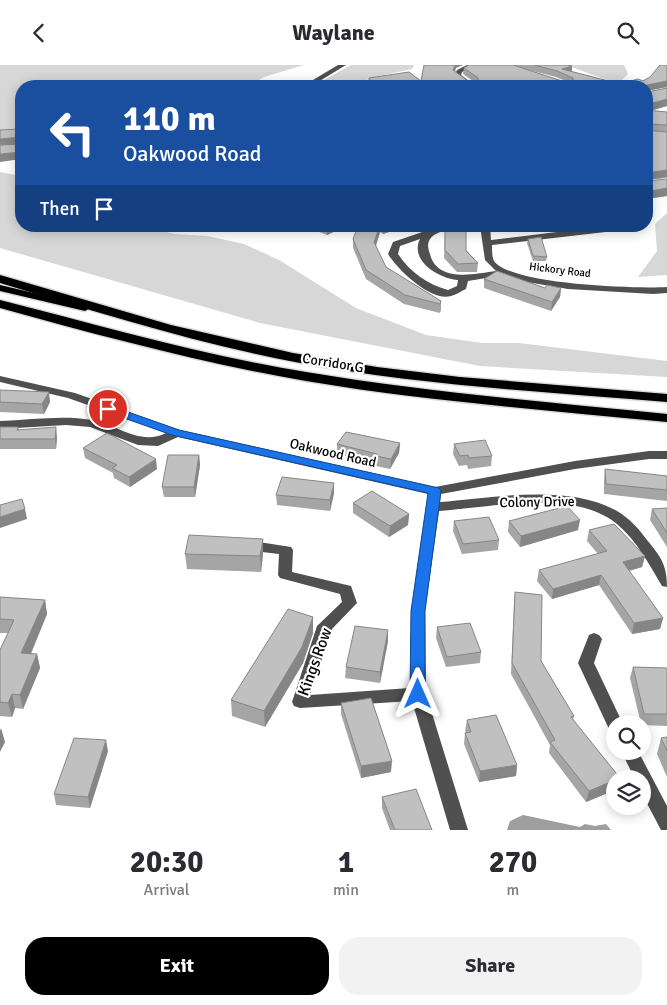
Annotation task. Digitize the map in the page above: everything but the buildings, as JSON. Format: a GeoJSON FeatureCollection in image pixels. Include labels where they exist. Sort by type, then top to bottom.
{"type":"FeatureCollection","features":[{"type":"Feature","properties":{"kind":"highway","name":"Corridor G"},"geometry":{"type":"LineString","coordinates":[[0,279],[127,317],[225,343],[335,365],[402,375],[667,398]]}},
{"type":"Feature","properties":{"kind":"highway","name":"Corridor G"},"geometry":{"type":"LineString","coordinates":[[0,304],[171,350],[255,368],[432,395],[667,418]]}},
{"type":"Feature","properties":{"kind":"main road"},"geometry":{"type":"LineString","coordinates":[[0,288],[127,317]]}},
{"type":"Feature","properties":{"kind":"street"},"geometry":{"type":"LineString","coordinates":[[316,80],[343,65]]}},
{"type":"Feature","properties":{"kind":"street"},"geometry":{"type":"LineString","coordinates":[[463,80],[457,76],[459,71],[473,65]]}},
{"type":"Feature","properties":{"kind":"street"},"geometry":{"type":"LineString","coordinates":[[432,232],[396,244],[393,254],[401,267],[413,277],[440,292],[449,294],[462,287],[463,279]]}},
{"type":"Feature","properties":{"kind":"street"},"geometry":{"type":"LineString","coordinates":[[434,232],[427,235],[423,243],[428,262],[442,274],[463,279],[504,272]]}},
{"type":"Feature","properties":{"kind":"street"},"geometry":{"type":"LineString","coordinates":[[485,232],[488,243],[486,253],[490,262],[504,272]]}},
{"type":"Feature","properties":{"kind":"street"},"geometry":{"type":"LineString","coordinates":[[488,243],[581,232]]}},
{"type":"Feature","properties":{"kind":"street","name":"Hickory Road"},"geometry":{"type":"LineString","coordinates":[[504,272],[549,283],[653,291],[667,290]]}},
{"type":"Feature","properties":{"kind":"street","name":"Oakwood Road"},"geometry":{"type":"LineString","coordinates":[[0,379],[71,395],[176,433],[435,491],[575,465],[649,455],[667,455]]}},
{"type":"Feature","properties":{"kind":"street"},"geometry":{"type":"LineString","coordinates":[[0,425],[66,421],[92,424],[138,441],[158,442],[176,433]]}},
{"type":"Feature","properties":{"kind":"street"},"geometry":{"type":"LineString","coordinates":[[435,491],[418,611],[418,694],[459,830]]}},
{"type":"Feature","properties":{"kind":"street","name":"Colony Drive"},"geometry":{"type":"LineString","coordinates":[[432,507],[554,499],[586,502],[612,514],[631,529],[667,582]]}},
{"type":"Feature","properties":{"kind":"street","name":"Kings Row"},"geometry":{"type":"LineString","coordinates":[[237,544],[286,550],[284,575],[346,590],[350,603],[325,626],[300,702],[418,694]]}},
{"type":"Feature","properties":{"kind":"street"},"geometry":{"type":"LineString","coordinates":[[594,639],[586,663],[611,715]]}},
{"type":"Feature","properties":{"kind":"street"},"geometry":{"type":"LineString","coordinates":[[634,760],[667,824]]}},
{"type":"Feature","properties":{"kind":"shaded area"},"geometry":{"type":"Polygon","coordinates":[[[0,65],[304,65],[259,80],[15,80],[15,130],[0,131],[0,65]]]}},
{"type":"Feature","properties":{"kind":"shaded area"},"geometry":{"type":"Polygon","coordinates":[[[351,65],[414,65],[412,69],[367,80],[324,80],[351,65]]]}},
{"type":"Feature","properties":{"kind":"shaded area"},"geometry":{"type":"Polygon","coordinates":[[[566,65],[624,65],[628,74],[622,80],[607,80],[566,65]]]}},
{"type":"Feature","properties":{"kind":"shaded area"},"geometry":{"type":"Polygon","coordinates":[[[0,172],[15,175],[15,232],[166,232],[207,236],[244,244],[279,260],[356,308],[426,335],[482,343],[519,343],[667,361],[667,377],[480,366],[260,323],[0,248],[0,172]]]}},
{"type":"Feature","properties":{"kind":"shaded area"},"geometry":{"type":"Polygon","coordinates":[[[667,213],[667,275],[638,277],[657,251],[655,224],[667,213]]]}},
{"type":"Feature","properties":{"kind":"shaded area"},"geometry":{"type":"Polygon","coordinates":[[[523,815],[580,827],[585,824],[595,826],[606,824],[611,830],[507,830],[510,821],[523,815]]]}},
{"type":"Feature","properties":{"kind":"route"},"geometry":{"type":"LineString","coordinates":[[108,409],[176,433],[435,491],[418,611],[418,694]]}}]}
